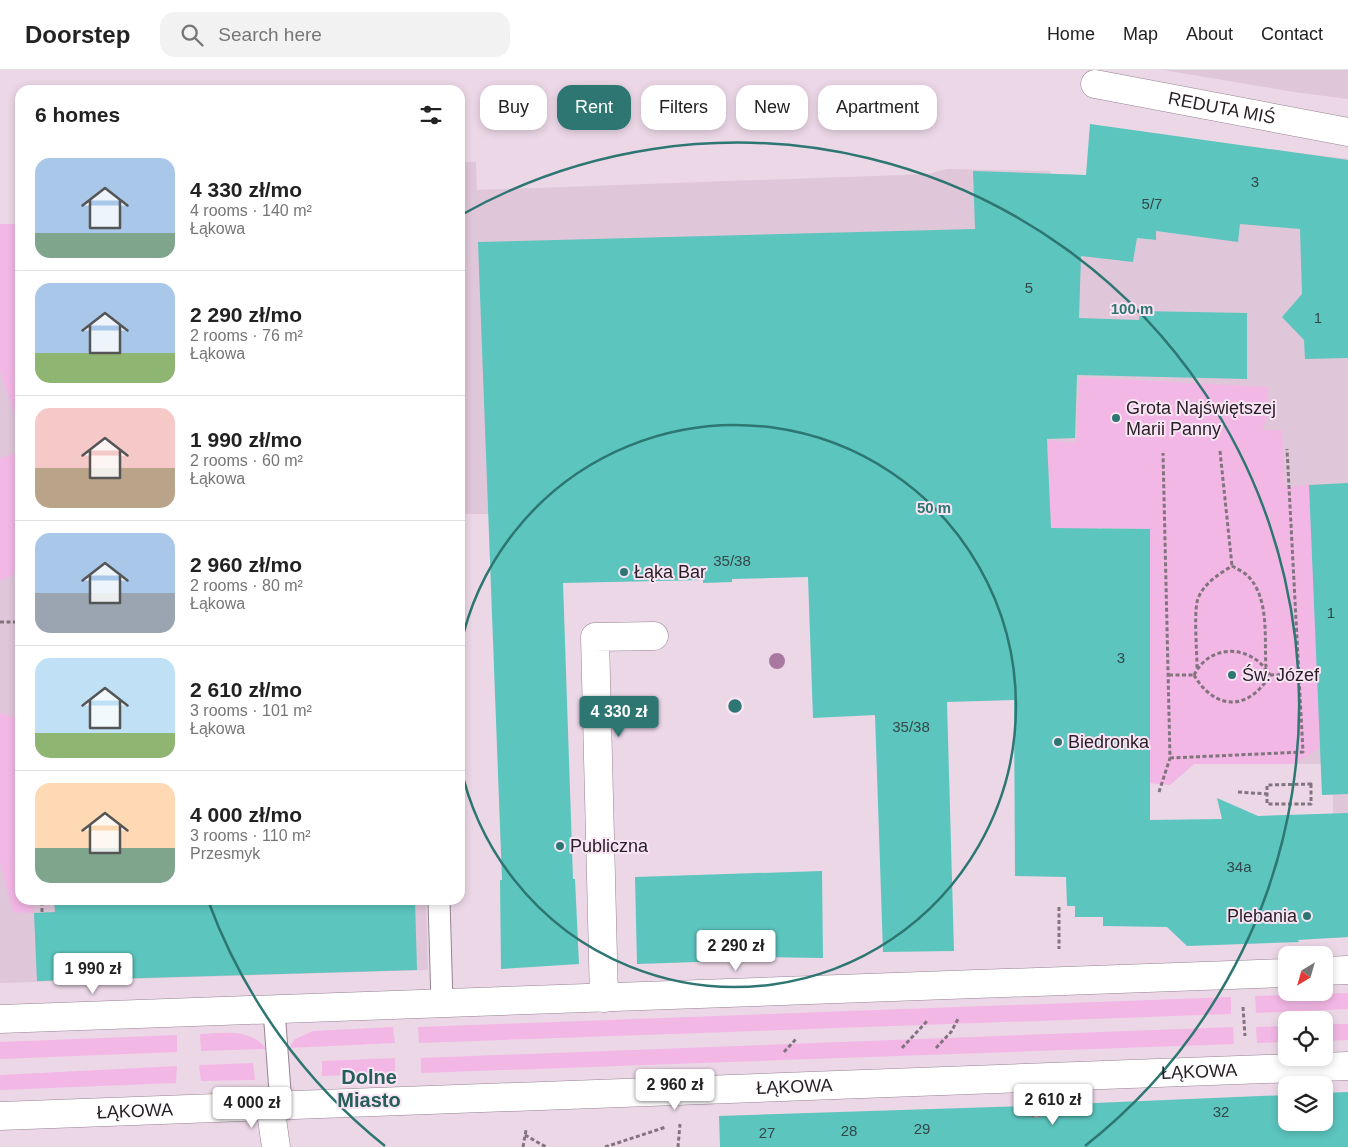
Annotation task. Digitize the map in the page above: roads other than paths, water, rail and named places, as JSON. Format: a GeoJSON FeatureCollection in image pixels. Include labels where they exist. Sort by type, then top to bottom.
{"type":"FeatureCollection","features":[{"type":"Feature","properties":{"kind":"street","name":"REDUTA MIŚ"},"geometry":{"type":"LineString","coordinates":[[1095,84],[1348,132]]}},
{"type":"Feature","properties":{"kind":"street"},"geometry":{"type":"LineString","coordinates":[[604,998],[595,637],[654,636]]}},
{"type":"Feature","properties":{"kind":"street"},"geometry":{"type":"LineString","coordinates":[[1333,971],[1348,970]]}},
{"type":"Feature","properties":{"kind":"street"},"geometry":{"type":"LineString","coordinates":[[0,1019],[1278,973]]}},
{"type":"Feature","properties":{"kind":"street","name":"ŁĄKOWA"},"geometry":{"type":"LineString","coordinates":[[0,1116],[1348,1066]]}},
{"type":"Feature","properties":{"kind":"street"},"geometry":{"type":"LineString","coordinates":[[275,1105],[276,1147]]}},
{"type":"Feature","properties":{"kind":"lane"},"geometry":{"type":"LineString","coordinates":[[440,905],[442,1004]]}},
{"type":"Feature","properties":{"kind":"lane"},"geometry":{"type":"LineString","coordinates":[[274,1010],[275,1105]]}},
{"type":"Feature","properties":{"kind":"lane"},"geometry":{"type":"LineString","coordinates":[[1034,1078],[1036,1106]]}},
{"type":"Feature","properties":{"kind":"place","name":"Grota Najświętszej Marii Panny"},"geometry":{"type":"Point","coordinates":[1116,418]}},
{"type":"Feature","properties":{"kind":"place","name":"Łąka Bar"},"geometry":{"type":"Point","coordinates":[624,572]}},
{"type":"Feature","properties":{"kind":"place","name":"Św. Józef"},"geometry":{"type":"Point","coordinates":[1232,675]}},
{"type":"Feature","properties":{"kind":"place","name":"Biedronka"},"geometry":{"type":"Point","coordinates":[1058,742]}},
{"type":"Feature","properties":{"kind":"place","name":"Publiczna"},"geometry":{"type":"Point","coordinates":[560,846]}},
{"type":"Feature","properties":{"kind":"place","name":"Plebania"},"geometry":{"type":"Point","coordinates":[1307,916]}},
{"type":"Feature","properties":{"kind":"district","name":"Dolne Miasto"},"geometry":{"type":"Point","coordinates":[369,1088]}}]}
